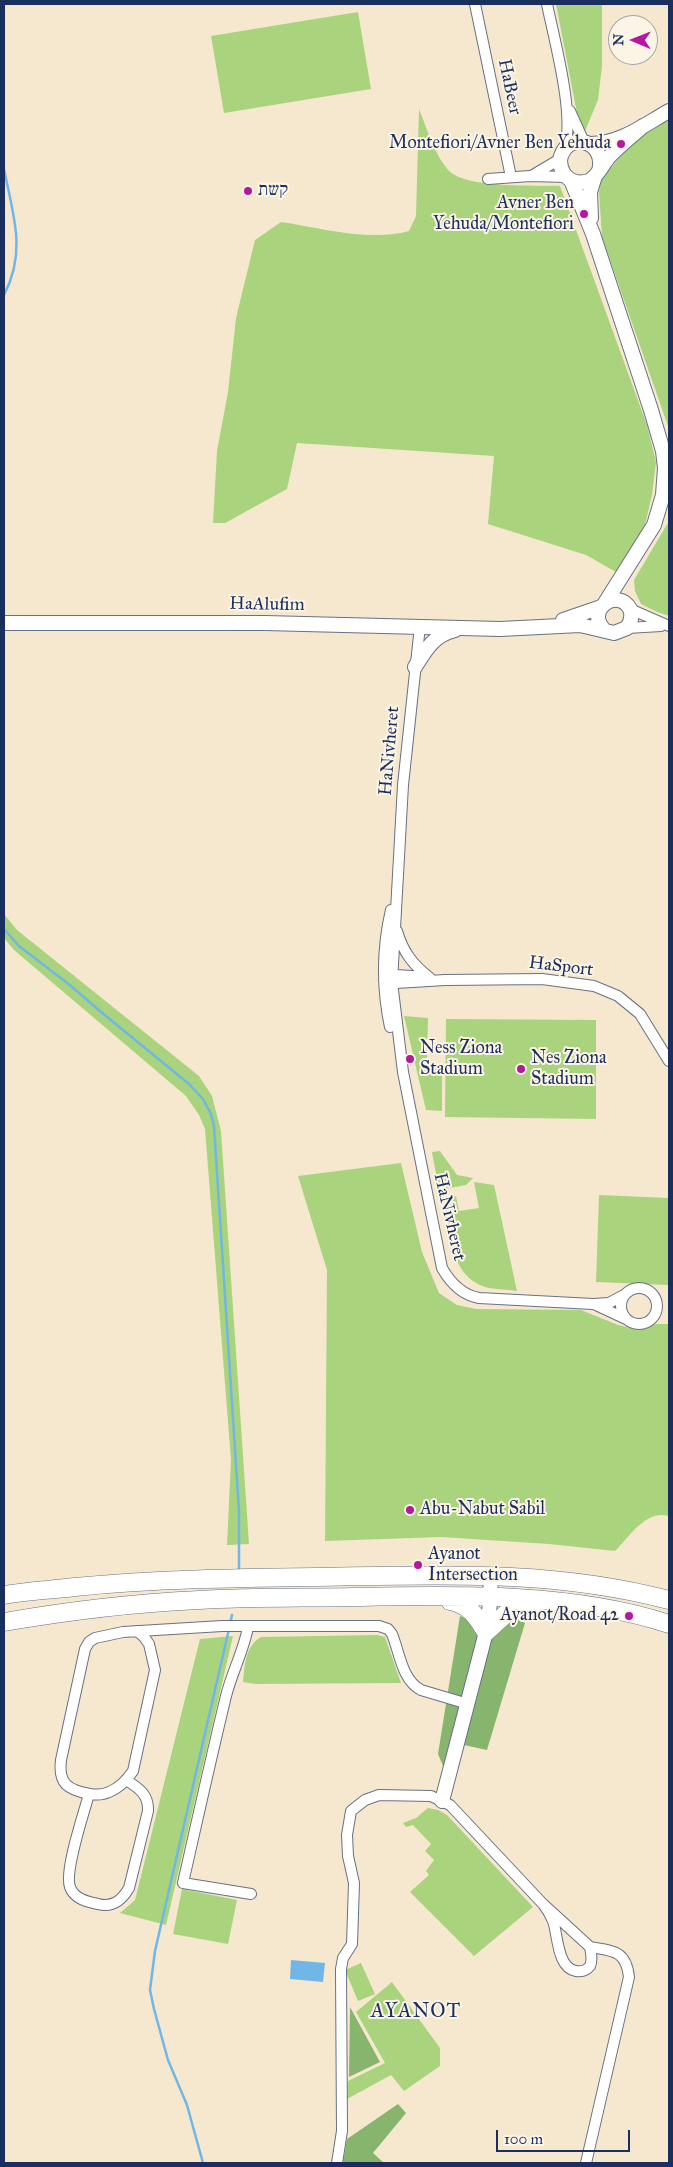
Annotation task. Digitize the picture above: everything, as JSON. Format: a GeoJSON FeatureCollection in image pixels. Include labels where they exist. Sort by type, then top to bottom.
{"type":"FeatureCollection","features":[{"type":"Feature","properties":{"kind":"highway"},"geometry":{"type":"LineString","coordinates":[[4,1595],[137,1581],[207,1578],[516,1576],[587,1583],[632,1590],[669,1600]]}},
{"type":"Feature","properties":{"kind":"highway"},"geometry":{"type":"LineString","coordinates":[[420,1596],[453,1602],[468,1608],[476,1614],[486,1632],[508,1612],[516,1608],[549,1601]]}},
{"type":"Feature","properties":{"kind":"highway"},"geometry":{"type":"LineString","coordinates":[[4,1622],[124,1606],[199,1600],[420,1596],[491,1597],[586,1605],[631,1612],[669,1624]]}},
{"type":"Feature","properties":{"kind":"street","name":"HaBeer"},"geometry":{"type":"LineString","coordinates":[[475,4],[511,178]]}},
{"type":"Feature","properties":{"kind":"street"},"geometry":{"type":"LineString","coordinates":[[547,4],[563,86],[568,133],[561,156],[563,172],[569,179],[593,234],[651,410],[664,459],[664,482],[659,511],[646,540],[598,612],[599,622],[605,631],[619,633],[627,628],[669,626]]}},
{"type":"Feature","properties":{"kind":"street"},"geometry":{"type":"LineString","coordinates":[[563,86],[573,120],[587,143],[599,153],[597,173],[590,192],[593,234]]}},
{"type":"Feature","properties":{"kind":"street"},"geometry":{"type":"LineString","coordinates":[[530,176],[561,156],[571,144],[610,142],[669,111]]}},
{"type":"Feature","properties":{"kind":"street"},"geometry":{"type":"LineString","coordinates":[[488,179],[530,176],[583,182],[597,173],[612,154],[643,126]]}},
{"type":"Feature","properties":{"kind":"street"},"geometry":{"type":"LineString","coordinates":[[627,570],[624,580],[631,619],[627,628]]}},
{"type":"Feature","properties":{"kind":"street"},"geometry":{"type":"LineString","coordinates":[[603,605],[616,600],[653,620],[669,626]]}},
{"type":"Feature","properties":{"kind":"street","name":"HaAlufim"},"geometry":{"type":"LineString","coordinates":[[530,627],[575,617],[603,605]]}},
{"type":"Feature","properties":{"kind":"street","name":"HaAlufim"},"geometry":{"type":"LineString","coordinates":[[4,623],[187,622],[460,628],[580,625],[605,631]]}},
{"type":"Feature","properties":{"kind":"street","name":"HaNivheret"},"geometry":{"type":"LineString","coordinates":[[403,1072],[386,1011],[395,924],[403,785],[420,626]]}},
{"type":"Feature","properties":{"kind":"street"},"geometry":{"type":"LineString","coordinates":[[415,667],[428,645],[446,632],[460,628]]}},
{"type":"Feature","properties":{"kind":"street","name":"HaNivheret"},"geometry":{"type":"LineString","coordinates":[[398,880],[388,926],[389,980],[403,1072],[442,1268],[454,1285],[471,1297],[593,1304],[609,1303],[624,1295]]}},
{"type":"Feature","properties":{"kind":"street"},"geometry":{"type":"LineString","coordinates":[[395,924],[401,944],[409,958],[430,978]]}},
{"type":"Feature","properties":{"kind":"street","name":"HaSport"},"geometry":{"type":"LineString","coordinates":[[389,980],[409,975],[445,980]]}},
{"type":"Feature","properties":{"kind":"street","name":"HaSport"},"geometry":{"type":"LineString","coordinates":[[389,980],[413,983],[445,980],[542,979],[580,983],[607,991],[627,1003],[640,1014],[669,1061]]}},
{"type":"Feature","properties":{"kind":"street"},"geometry":{"type":"LineString","coordinates":[[394,1006],[399,995],[413,983]]}},
{"type":"Feature","properties":{"kind":"street"},"geometry":{"type":"LineString","coordinates":[[639,1288],[650,1292],[656,1301],[655,1313],[646,1322],[640,1324],[629,1321],[622,1312],[621,1306],[624,1295],[628,1291],[639,1288]]}},
{"type":"Feature","properties":{"kind":"street","name":"HaNivheret"},"geometry":{"type":"LineString","coordinates":[[593,1304],[629,1321]]}},
{"type":"Feature","properties":{"kind":"street"},"geometry":{"type":"LineString","coordinates":[[442,1801],[486,1632],[491,1597],[490,1576]]}},
{"type":"Feature","properties":{"kind":"street"},"geometry":{"type":"LineString","coordinates":[[136,1631],[144,1636],[156,1667],[133,1771],[126,1780],[102,1795],[79,1792],[67,1786],[60,1773],[60,1760],[82,1657],[89,1642],[95,1638],[112,1633],[136,1631],[164,1629],[204,1629],[224,1626],[383,1627],[392,1634],[407,1676],[414,1686],[421,1690],[468,1704]]}},
{"type":"Feature","properties":{"kind":"street"},"geometry":{"type":"LineString","coordinates":[[248,1627],[245,1643],[236,1663],[226,1697],[183,1884],[251,1894]]}},
{"type":"Feature","properties":{"kind":"street"},"geometry":{"type":"LineString","coordinates":[[150,1649],[156,1636],[164,1629]]}},
{"type":"Feature","properties":{"kind":"street"},"geometry":{"type":"LineString","coordinates":[[89,1794],[68,1872],[70,1888],[78,1898],[103,1905],[111,1905],[123,1898],[129,1888],[149,1803],[146,1796],[126,1780]]}},
{"type":"Feature","properties":{"kind":"street"},"geometry":{"type":"LineString","coordinates":[[337,2163],[342,2131],[341,1969],[343,1958],[352,1944],[354,1883],[348,1856],[351,1811],[371,1797],[431,1796],[450,1804],[543,1904],[590,1947],[617,1952],[624,1958],[629,1977],[586,2163]]}},
{"type":"Feature","properties":{"kind":"street"},"geometry":{"type":"LineString","coordinates":[[543,1904],[554,1923],[560,1953],[565,1963],[572,1970],[578,1972],[585,1970],[591,1964],[590,1947]]}},
{"type":"Feature","properties":{"kind":"green space"},"geometry":{"type":"Polygon","coordinates":[[[556,4],[602,4],[602,66],[598,100],[585,131],[580,129],[556,4]]]}},
{"type":"Feature","properties":{"kind":"green space"},"geometry":{"type":"Polygon","coordinates":[[[358,12],[371,89],[224,113],[211,36],[358,12]]]}},
{"type":"Feature","properties":{"kind":"green space"},"geometry":{"type":"Polygon","coordinates":[[[419,109],[437,153],[447,169],[453,174],[475,182],[489,184],[560,186],[647,425],[656,462],[652,495],[645,525],[616,572],[586,555],[488,524],[494,456],[297,443],[287,489],[225,523],[213,523],[217,451],[228,392],[236,318],[255,240],[281,222],[361,235],[393,234],[409,231],[416,216],[419,109]]]}},
{"type":"Feature","properties":{"kind":"green space"},"geometry":{"type":"Polygon","coordinates":[[[669,120],[669,429],[602,237],[599,192],[602,178],[635,140],[669,120]]]}},
{"type":"Feature","properties":{"kind":"green space"},"geometry":{"type":"Polygon","coordinates":[[[669,521],[669,616],[641,604],[635,591],[634,580],[669,521]]]}},
{"type":"Feature","properties":{"kind":"green space"},"geometry":{"type":"Polygon","coordinates":[[[4,914],[17,930],[199,1076],[212,1096],[221,1131],[249,1544],[227,1545],[231,1460],[205,1129],[199,1115],[186,1096],[14,950],[4,938],[4,914]]]}},
{"type":"Feature","properties":{"kind":"green space"},"geometry":{"type":"Polygon","coordinates":[[[404,1016],[428,1018],[427,1064],[442,1064],[442,1111],[426,1110],[404,1016]]]}},
{"type":"Feature","properties":{"kind":"green space","name":"Nes Ziona Stadium"},"geometry":{"type":"Polygon","coordinates":[[[446,1019],[596,1020],[596,1119],[445,1117],[446,1019]]]}},
{"type":"Feature","properties":{"kind":"green space"},"geometry":{"type":"Polygon","coordinates":[[[440,1151],[457,1175],[473,1178],[466,1185],[439,1190],[432,1152],[440,1151]]]}},
{"type":"Feature","properties":{"kind":"green space"},"geometry":{"type":"Polygon","coordinates":[[[401,1163],[422,1252],[439,1293],[457,1305],[476,1309],[581,1310],[618,1325],[635,1329],[657,1324],[669,1324],[669,1516],[661,1515],[645,1520],[615,1551],[549,1544],[441,1537],[325,1541],[327,1270],[298,1176],[401,1163]]]}},
{"type":"Feature","properties":{"kind":"green space"},"geometry":{"type":"Polygon","coordinates":[[[474,1182],[494,1185],[517,1291],[489,1288],[473,1281],[464,1273],[453,1251],[442,1200],[456,1196],[459,1211],[479,1208],[474,1182]]]}},
{"type":"Feature","properties":{"kind":"green space"},"geometry":{"type":"Polygon","coordinates":[[[599,1195],[669,1198],[669,1285],[596,1282],[599,1195]]]}},
{"type":"Feature","properties":{"kind":"green space"},"geometry":{"type":"Polygon","coordinates":[[[460,1616],[470,1619],[479,1636],[447,1766],[443,1766],[438,1754],[460,1616]]]}},
{"type":"Feature","properties":{"kind":"green space"},"geometry":{"type":"Polygon","coordinates":[[[514,1617],[525,1623],[487,1750],[464,1745],[488,1641],[514,1617]]]}},
{"type":"Feature","properties":{"kind":"green space"},"geometry":{"type":"Polygon","coordinates":[[[377,1635],[385,1637],[401,1683],[255,1684],[243,1682],[245,1663],[249,1651],[252,1645],[261,1637],[377,1635]]]}},
{"type":"Feature","properties":{"kind":"green space"},"geometry":{"type":"Polygon","coordinates":[[[233,1636],[166,1925],[120,1913],[135,1900],[200,1639],[233,1636]]]}},
{"type":"Feature","properties":{"kind":"green space"},"geometry":{"type":"Polygon","coordinates":[[[428,1808],[438,1810],[447,1815],[533,1907],[474,1956],[410,1892],[429,1875],[426,1871],[434,1860],[425,1851],[431,1844],[413,1825],[406,1827],[403,1823],[416,1818],[428,1808]]]}},
{"type":"Feature","properties":{"kind":"green space"},"geometry":{"type":"Polygon","coordinates":[[[182,1889],[237,1900],[228,1944],[173,1934],[182,1889]]]}},
{"type":"Feature","properties":{"kind":"green space"},"geometry":{"type":"Polygon","coordinates":[[[361,1963],[375,1994],[358,2001],[345,1970],[361,1963]]]}},
{"type":"Feature","properties":{"kind":"green space"},"geometry":{"type":"Polygon","coordinates":[[[392,1982],[440,2048],[440,2066],[404,2091],[391,2075],[347,2099],[348,2081],[385,2063],[356,2012],[392,1982]]]}},
{"type":"Feature","properties":{"kind":"green space"},"geometry":{"type":"Polygon","coordinates":[[[350,2007],[380,2062],[349,2077],[350,2007]]]}},
{"type":"Feature","properties":{"kind":"green space"},"geometry":{"type":"Polygon","coordinates":[[[398,2104],[406,2113],[373,2153],[384,2163],[343,2163],[347,2139],[398,2104]]]}},
{"type":"Feature","properties":{"kind":"water"},"geometry":{"type":"Polygon","coordinates":[[[291,1960],[325,1963],[323,1982],[290,1979],[291,1960]]]}},
{"type":"Feature","properties":{"kind":"waterway"},"geometry":{"type":"LineString","coordinates":[[4,169],[16,233],[15,263],[4,295]]}},
{"type":"Feature","properties":{"kind":"waterway"},"geometry":{"type":"LineString","coordinates":[[4,929],[19,946],[71,986],[189,1084],[203,1099],[211,1114],[214,1126],[239,1511],[239,1572]]}},
{"type":"Feature","properties":{"kind":"waterway"},"geometry":{"type":"LineString","coordinates":[[230,1624],[232,1615]]}},
{"type":"Feature","properties":{"kind":"waterway"},"geometry":{"type":"LineString","coordinates":[[203,2163],[187,2105],[168,2060],[150,1990],[155,1951],[229,1629]]}},
{"type":"Feature","properties":{"kind":"place","name":"Montefiori/Avner Ben Yehuda"},"geometry":{"type":"Point","coordinates":[621,144]}},
{"type":"Feature","properties":{"kind":"place","name":"קשת"},"geometry":{"type":"Point","coordinates":[248,191]}},
{"type":"Feature","properties":{"kind":"place","name":"Avner Ben Yehuda/Montefiori"},"geometry":{"type":"Point","coordinates":[584,214]}},
{"type":"Feature","properties":{"kind":"place","name":"Ness Ziona Stadium"},"geometry":{"type":"Point","coordinates":[410,1059]}},
{"type":"Feature","properties":{"kind":"place","name":"Nes Ziona Stadium"},"geometry":{"type":"Point","coordinates":[521,1069]}},
{"type":"Feature","properties":{"kind":"place","name":"Abu-Nabut Sabil"},"geometry":{"type":"Point","coordinates":[410,1510]}},
{"type":"Feature","properties":{"kind":"place","name":"Ayanot Intersection"},"geometry":{"type":"Point","coordinates":[418,1565]}},
{"type":"Feature","properties":{"kind":"place","name":"Ayanot/Road 42"},"geometry":{"type":"Point","coordinates":[629,1616]}},
{"type":"Feature","properties":{"kind":"district","name":"AYANOT"},"geometry":{"type":"Point","coordinates":[416,2012]}}]}
